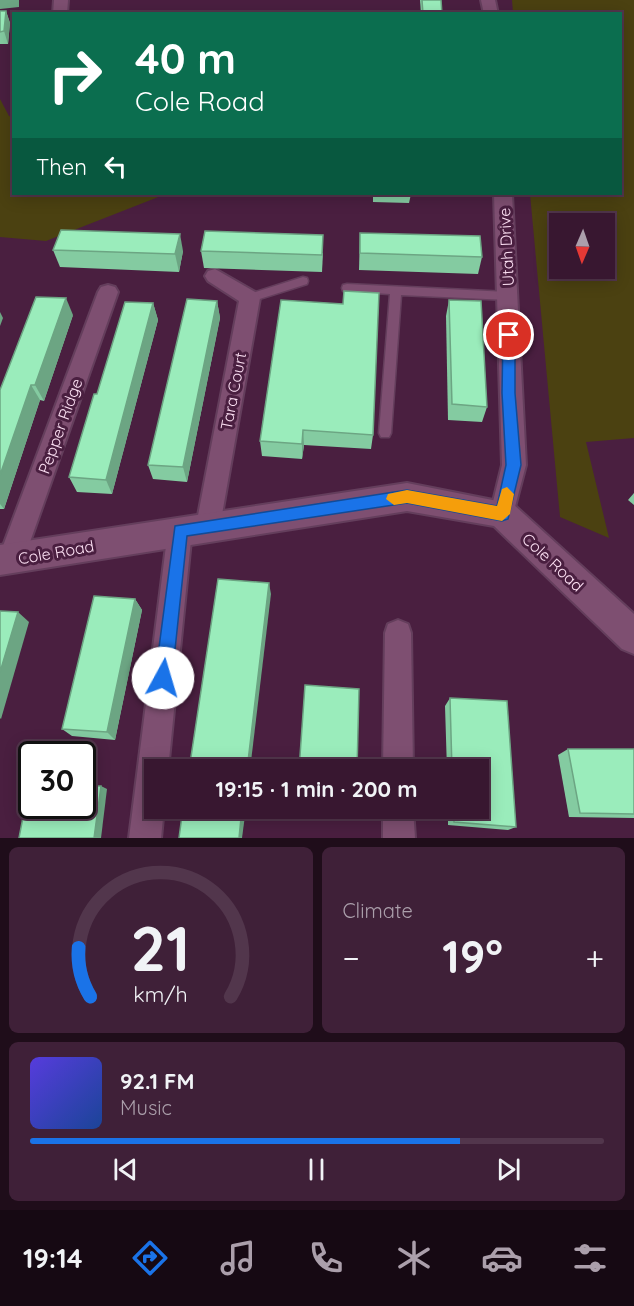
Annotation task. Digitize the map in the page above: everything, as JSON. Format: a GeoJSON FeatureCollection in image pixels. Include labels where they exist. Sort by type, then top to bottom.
{"type":"FeatureCollection","features":[{"type":"Feature","properties":{"kind":"street","name":"Utah Drive"},"geometry":{"type":"LineString","coordinates":[[502,514],[514,465],[509,393],[508,296],[503,195]]}},
{"type":"Feature","properties":{"kind":"street"},"geometry":{"type":"LineString","coordinates":[[215,276],[250,298]]}},
{"type":"Feature","properties":{"kind":"street","name":"Pepper Ridge"},"geometry":{"type":"LineString","coordinates":[[5,560],[108,292]]}},
{"type":"Feature","properties":{"kind":"street","name":"Tara Court"},"geometry":{"type":"LineString","coordinates":[[189,533],[250,298]]}},
{"type":"Feature","properties":{"kind":"street","name":"Cole Road"},"geometry":{"type":"LineString","coordinates":[[5,560],[189,533],[407,497],[502,514],[634,637]]}},
{"type":"Feature","properties":{"kind":"street"},"geometry":{"type":"LineString","coordinates":[[145,838],[189,533]]}},
{"type":"Feature","properties":{"kind":"street"},"geometry":{"type":"LineString","coordinates":[[398,633],[398,759]]}},
{"type":"Feature","properties":{"kind":"street"},"geometry":{"type":"LineString","coordinates":[[398,819],[399,838]]}},
{"type":"Feature","properties":{"kind":"lane"},"geometry":{"type":"LineString","coordinates":[[250,298],[303,280]]}},
{"type":"Feature","properties":{"kind":"lane"},"geometry":{"type":"LineString","coordinates":[[347,288],[508,296]]}},
{"type":"Feature","properties":{"kind":"lane"},"geometry":{"type":"LineString","coordinates":[[385,433],[396,290]]}},
{"type":"Feature","properties":{"kind":"shaded area"},"geometry":{"type":"Polygon","coordinates":[[[512,0],[634,0],[634,438],[586,442],[609,538],[560,517],[530,195],[622,195],[622,12],[513,12],[512,0]]]}},
{"type":"Feature","properties":{"kind":"shaded area"},"geometry":{"type":"Polygon","coordinates":[[[0,99],[9,116],[12,117],[12,195],[163,195],[46,241],[0,237],[0,99]]]}},
{"type":"Feature","properties":{"kind":"building"},"geometry":{"type":"Polygon","coordinates":[[[422,0],[441,0],[442,12],[423,12],[422,0]]]}},
{"type":"Feature","properties":{"kind":"building"},"geometry":{"type":"Polygon","coordinates":[[[0,11],[6,11],[4,31],[0,32],[0,11]]]}},
{"type":"Feature","properties":{"kind":"building"},"geometry":{"type":"Polygon","coordinates":[[[61,230],[180,234],[175,254],[53,250],[61,230]]]}},
{"type":"Feature","properties":{"kind":"building"},"geometry":{"type":"Polygon","coordinates":[[[205,231],[323,235],[322,255],[201,251],[205,231]]]}},
{"type":"Feature","properties":{"kind":"building"},"geometry":{"type":"Polygon","coordinates":[[[360,233],[480,236],[482,257],[360,253],[360,233]]]}},
{"type":"Feature","properties":{"kind":"building"},"geometry":{"type":"Polygon","coordinates":[[[344,291],[379,293],[373,435],[303,430],[302,444],[260,441],[281,300],[343,304],[344,291]]]}},
{"type":"Feature","properties":{"kind":"building"},"geometry":{"type":"Polygon","coordinates":[[[36,297],[66,298],[35,385],[31,385],[0,475],[0,390],[36,297]]]}},
{"type":"Feature","properties":{"kind":"building"},"geometry":{"type":"Polygon","coordinates":[[[187,299],[217,301],[183,467],[148,465],[187,299]]]}},
{"type":"Feature","properties":{"kind":"building"},"geometry":{"type":"Polygon","coordinates":[[[449,300],[481,301],[487,407],[452,404],[449,300]]]}},
{"type":"Feature","properties":{"kind":"building"},"geometry":{"type":"Polygon","coordinates":[[[125,302],[153,303],[106,480],[69,477],[94,394],[97,394],[125,302]]]}},
{"type":"Feature","properties":{"kind":"building"},"geometry":{"type":"Polygon","coordinates":[[[218,579],[269,583],[248,759],[191,759],[218,579]]]}},
{"type":"Feature","properties":{"kind":"building"},"geometry":{"type":"Polygon","coordinates":[[[94,596],[135,599],[107,732],[62,729],[94,596]]]}},
{"type":"Feature","properties":{"kind":"building"},"geometry":{"type":"Polygon","coordinates":[[[0,611],[18,612],[0,672],[0,611]]]}},
{"type":"Feature","properties":{"kind":"building"},"geometry":{"type":"Polygon","coordinates":[[[305,685],[359,689],[357,759],[300,759],[305,685]]]}},
{"type":"Feature","properties":{"kind":"building"},"geometry":{"type":"Polygon","coordinates":[[[450,698],[507,701],[516,827],[454,822],[454,819],[489,819],[489,759],[452,759],[450,698]]]}},
{"type":"Feature","properties":{"kind":"building"},"geometry":{"type":"Polygon","coordinates":[[[568,749],[634,749],[634,814],[580,813],[568,749]]]}},
{"type":"Feature","properties":{"kind":"building"},"geometry":{"type":"Polygon","coordinates":[[[96,786],[101,786],[94,838],[19,838],[23,819],[96,819],[96,786]]]}},
{"type":"Feature","properties":{"kind":"building"},"geometry":{"type":"Polygon","coordinates":[[[182,819],[241,819],[239,838],[179,838],[182,819]]]}},
{"type":"Feature","properties":{"kind":"slow traffic"},"geometry":{"type":"LineString","coordinates":[[394,499],[407,497],[457,504],[502,514],[507,494]]}},
{"type":"Feature","properties":{"kind":"route"},"geometry":{"type":"LineString","coordinates":[[163,678],[180,530],[407,497],[457,504],[502,514],[514,465],[509,393],[509,335]]}}]}
